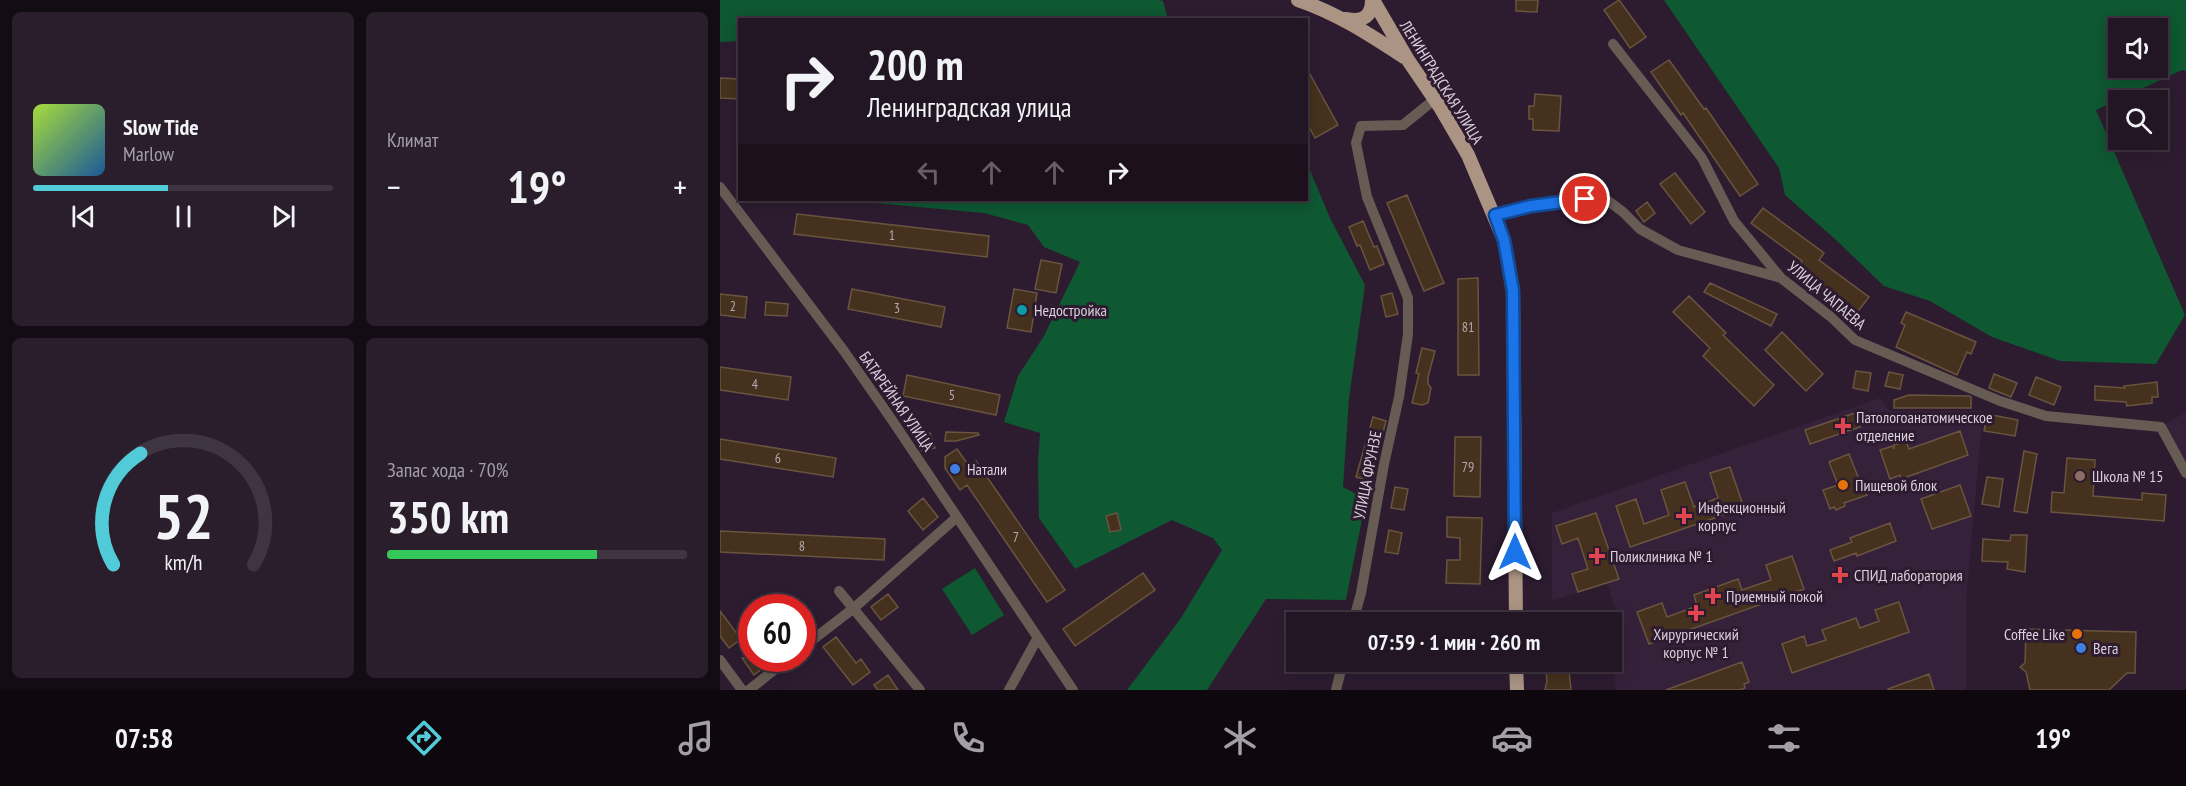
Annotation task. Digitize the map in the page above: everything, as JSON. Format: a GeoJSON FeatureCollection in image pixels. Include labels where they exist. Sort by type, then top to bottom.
{"type":"FeatureCollection","features":[{"type":"Feature","properties":{"kind":"main road"},"geometry":{"type":"LineString","coordinates":[[1299,0],[1343,18],[1408,60]]}},
{"type":"Feature","properties":{"kind":"main road","name":"ЛЕНИНГРАДСКАЯ УЛИЦА"},"geometry":{"type":"LineString","coordinates":[[1343,18],[1354,21],[1363,19],[1369,14],[1373,0]]}},
{"type":"Feature","properties":{"kind":"main road","name":"ЛЕНИНГРАДСКАЯ УЛИЦА"},"geometry":{"type":"LineString","coordinates":[[1373,0],[1468,155],[1504,240],[1513,291],[1516,612]]}},
{"type":"Feature","properties":{"kind":"main road"},"geometry":{"type":"LineString","coordinates":[[1516,672],[1517,690]]}},
{"type":"Feature","properties":{"kind":"street","name":"УЛИЦА ЧАПАЕВА"},"geometry":{"type":"LineString","coordinates":[[1613,44],[1702,158],[1734,221],[1781,278],[1831,317],[1855,340],[2000,401],[2046,417],[2161,427],[2186,473]]}},
{"type":"Feature","properties":{"kind":"street","name":"УЛИЦА ФРУНЗЕ"},"geometry":{"type":"LineString","coordinates":[[1356,612],[1399,397],[1408,334],[1408,298],[1367,197],[1356,143],[1361,126],[1403,125],[1435,99]]}},
{"type":"Feature","properties":{"kind":"street","name":"БАТАРЕЙНАЯ УЛИЦА"},"geometry":{"type":"LineString","coordinates":[[720,187],[844,351],[1072,690]]}},
{"type":"Feature","properties":{"kind":"street"},"geometry":{"type":"LineString","coordinates":[[1495,215],[1531,206],[1603,197],[1640,229],[1678,250],[1781,278]]}},
{"type":"Feature","properties":{"kind":"street"},"geometry":{"type":"LineString","coordinates":[[816,637],[855,608],[957,517]]}},
{"type":"Feature","properties":{"kind":"street"},"geometry":{"type":"LineString","coordinates":[[839,591],[920,690]]}},
{"type":"Feature","properties":{"kind":"street"},"geometry":{"type":"LineString","coordinates":[[1009,690],[1037,639]]}},
{"type":"Feature","properties":{"kind":"street"},"geometry":{"type":"LineString","coordinates":[[720,660],[742,690]]}},
{"type":"Feature","properties":{"kind":"street"},"geometry":{"type":"LineString","coordinates":[[749,690],[772,672]]}},
{"type":"Feature","properties":{"kind":"street"},"geometry":{"type":"LineString","coordinates":[[1336,690],[1340,672]]}},
{"type":"Feature","properties":{"kind":"shaded area"},"geometry":{"type":"Polygon","coordinates":[[[1880,398],[1890,411],[1983,411],[1966,602],[1966,690],[1616,690],[1614,672],[1622,672],[1624,634],[1622,612],[1617,612],[1607,583],[1552,601],[1552,513],[1880,398]]]}},
{"type":"Feature","properties":{"kind":"shaded area"},"geometry":{"type":"Polygon","coordinates":[[[2186,412],[2186,473],[2161,427],[2186,412]]]}},
{"type":"Feature","properties":{"kind":"green space"},"geometry":{"type":"Polygon","coordinates":[[[720,0],[1158,0],[1163,1],[1168,18],[738,18],[738,41],[720,42],[720,0]]]}},
{"type":"Feature","properties":{"kind":"green space"},"geometry":{"type":"Polygon","coordinates":[[[1664,0],[2186,0],[2186,71],[2182,70],[2168,77],[2168,18],[2108,18],[2108,78],[2165,78],[2139,90],[2108,90],[2108,104],[2096,110],[2108,138],[2108,150],[2113,150],[2185,315],[2156,364],[2060,361],[1992,337],[1930,301],[1884,286],[1785,195],[1779,168],[1664,0]]]}},
{"type":"Feature","properties":{"kind":"green space"},"geometry":{"type":"Polygon","coordinates":[[[1308,165],[1330,218],[1365,285],[1349,398],[1343,487],[1366,499],[1346,600],[1266,599],[1207,690],[1127,690],[1181,618],[1222,550],[1213,538],[1172,520],[1075,569],[1039,518],[1040,433],[1004,422],[1018,376],[1044,336],[1080,262],[1044,247],[1028,225],[984,213],[853,201],[1308,201],[1308,165]]]}},
{"type":"Feature","properties":{"kind":"green space"},"geometry":{"type":"Polygon","coordinates":[[[975,568],[1004,615],[972,635],[942,589],[975,568]]]}},
{"type":"Feature","properties":{"kind":"building"},"geometry":{"type":"Polygon","coordinates":[[[1516,0],[1538,0],[1537,12],[1516,11],[1516,0]]]}},
{"type":"Feature","properties":{"kind":"building"},"geometry":{"type":"Polygon","coordinates":[[[1619,0],[1646,37],[1630,48],[1604,10],[1619,0]]]}},
{"type":"Feature","properties":{"kind":"building"},"geometry":{"type":"Polygon","coordinates":[[[1669,60],[1704,109],[1706,108],[1758,184],[1740,196],[1683,113],[1681,115],[1651,72],[1669,60]]]}},
{"type":"Feature","properties":{"kind":"building"},"geometry":{"type":"Polygon","coordinates":[[[1308,71],[1338,125],[1315,138],[1308,125],[1308,71]]]}},
{"type":"Feature","properties":{"kind":"building"},"geometry":{"type":"Polygon","coordinates":[[[720,78],[738,79],[738,99],[720,98],[720,78]]]}},
{"type":"Feature","properties":{"kind":"building"},"geometry":{"type":"Polygon","coordinates":[[[1535,94],[1561,96],[1559,131],[1533,130],[1533,119],[1529,119],[1529,106],[1534,106],[1535,94]]]}},
{"type":"Feature","properties":{"kind":"building"},"geometry":{"type":"Polygon","coordinates":[[[1675,173],[1705,212],[1691,224],[1660,184],[1675,173]]]}},
{"type":"Feature","properties":{"kind":"building"},"geometry":{"type":"Polygon","coordinates":[[[1407,195],[1444,283],[1424,291],[1387,203],[1407,195]]]}},
{"type":"Feature","properties":{"kind":"building"},"geometry":{"type":"Polygon","coordinates":[[[1647,202],[1655,213],[1644,222],[1636,211],[1647,202]]]}},
{"type":"Feature","properties":{"kind":"building"},"geometry":{"type":"Polygon","coordinates":[[[1763,208],[1824,253],[1819,260],[1869,297],[1856,314],[1794,272],[1802,261],[1751,223],[1763,208]]]}},
{"type":"Feature","properties":{"kind":"building"},"geometry":{"type":"Polygon","coordinates":[[[797,214],[989,236],[987,257],[794,234],[797,214]]]}},
{"type":"Feature","properties":{"kind":"building"},"geometry":{"type":"Polygon","coordinates":[[[1363,221],[1384,264],[1370,270],[1360,245],[1357,246],[1349,227],[1363,221]]]}},
{"type":"Feature","properties":{"kind":"building"},"geometry":{"type":"Polygon","coordinates":[[[1041,260],[1062,264],[1056,293],[1035,289],[1041,260]]]}},
{"type":"Feature","properties":{"kind":"building"},"geometry":{"type":"Polygon","coordinates":[[[1478,278],[1479,375],[1458,375],[1458,279],[1478,278]]]}},
{"type":"Feature","properties":{"kind":"building"},"geometry":{"type":"Polygon","coordinates":[[[1710,283],[1777,314],[1771,326],[1704,292],[1710,283]]]}},
{"type":"Feature","properties":{"kind":"building"},"geometry":{"type":"Polygon","coordinates":[[[852,289],[945,307],[941,327],[848,309],[852,289]]]}},
{"type":"Feature","properties":{"kind":"building","name":"Недостройка"},"geometry":{"type":"Polygon","coordinates":[[[1014,289],[1037,293],[1031,332],[1007,328],[1014,289]]]}},
{"type":"Feature","properties":{"kind":"building"},"geometry":{"type":"Polygon","coordinates":[[[1392,293],[1398,314],[1386,317],[1381,296],[1392,293]]]}},
{"type":"Feature","properties":{"kind":"building"},"geometry":{"type":"Polygon","coordinates":[[[720,294],[747,297],[745,318],[720,315],[720,294]]]}},
{"type":"Feature","properties":{"kind":"building"},"geometry":{"type":"Polygon","coordinates":[[[1689,296],[1726,333],[1723,335],[1774,385],[1754,406],[1703,356],[1710,348],[1673,312],[1689,296]]]}},
{"type":"Feature","properties":{"kind":"building"},"geometry":{"type":"Polygon","coordinates":[[[766,302],[788,304],[787,316],[765,315],[766,302]]]}},
{"type":"Feature","properties":{"kind":"building"},"geometry":{"type":"Polygon","coordinates":[[[1906,312],[1976,342],[1971,354],[1967,352],[1957,375],[1896,347],[1905,325],[1901,323],[1906,312]]]}},
{"type":"Feature","properties":{"kind":"building"},"geometry":{"type":"Polygon","coordinates":[[[1782,332],[1823,374],[1806,391],[1765,350],[1782,332]]]}},
{"type":"Feature","properties":{"kind":"building"},"geometry":{"type":"Polygon","coordinates":[[[1422,348],[1435,351],[1428,377],[1428,384],[1431,388],[1428,403],[1422,405],[1412,403],[1422,348]]]}},
{"type":"Feature","properties":{"kind":"building"},"geometry":{"type":"Polygon","coordinates":[[[720,367],[791,377],[788,400],[720,390],[720,367]]]}},
{"type":"Feature","properties":{"kind":"building"},"geometry":{"type":"Polygon","coordinates":[[[1856,371],[1871,373],[1868,391],[1853,388],[1856,371]]]}},
{"type":"Feature","properties":{"kind":"building"},"geometry":{"type":"Polygon","coordinates":[[[1889,372],[1903,375],[1900,389],[1885,386],[1889,372]]]}},
{"type":"Feature","properties":{"kind":"building"},"geometry":{"type":"Polygon","coordinates":[[[1994,374],[2017,383],[2011,397],[1989,388],[1994,374]]]}},
{"type":"Feature","properties":{"kind":"building"},"geometry":{"type":"Polygon","coordinates":[[[907,375],[1000,395],[996,415],[903,396],[907,375]]]}},
{"type":"Feature","properties":{"kind":"building"},"geometry":{"type":"Polygon","coordinates":[[[2036,377],[2061,387],[2054,405],[2029,395],[2036,377]]]}},
{"type":"Feature","properties":{"kind":"building"},"geometry":{"type":"Polygon","coordinates":[[[2157,382],[2158,397],[2152,397],[2152,403],[2127,406],[2126,402],[2095,400],[2095,386],[2125,388],[2124,386],[2157,382]]]}},
{"type":"Feature","properties":{"kind":"building"},"geometry":{"type":"Polygon","coordinates":[[[1909,395],[1969,396],[1971,397],[1971,408],[1894,408],[1894,400],[1909,395]]]}},
{"type":"Feature","properties":{"kind":"building"},"geometry":{"type":"Polygon","coordinates":[[[1864,410],[1860,427],[1810,444],[1805,430],[1864,410]]]}},
{"type":"Feature","properties":{"kind":"building"},"geometry":{"type":"Polygon","coordinates":[[[1987,414],[2018,420],[2015,436],[1984,431],[1987,414]]]}},
{"type":"Feature","properties":{"kind":"building"},"geometry":{"type":"Polygon","coordinates":[[[1373,417],[1386,421],[1370,481],[1356,477],[1373,417]]]}},
{"type":"Feature","properties":{"kind":"building"},"geometry":{"type":"Polygon","coordinates":[[[1960,431],[1968,455],[1901,479],[1900,475],[1890,479],[1880,450],[1893,446],[1894,449],[1894,445],[1906,441],[1909,449],[1960,431]]]}},
{"type":"Feature","properties":{"kind":"building"},"geometry":{"type":"Polygon","coordinates":[[[946,432],[978,433],[979,435],[956,441],[945,441],[946,432]]]}},
{"type":"Feature","properties":{"kind":"building"},"geometry":{"type":"Polygon","coordinates":[[[930,433],[935,448],[922,451],[917,437],[930,433]]]}},
{"type":"Feature","properties":{"kind":"building"},"geometry":{"type":"Polygon","coordinates":[[[1455,437],[1481,437],[1480,497],[1454,496],[1455,437]]]}},
{"type":"Feature","properties":{"kind":"building"},"geometry":{"type":"Polygon","coordinates":[[[720,439],[836,458],[833,477],[720,459],[720,439]]]}},
{"type":"Feature","properties":{"kind":"building"},"geometry":{"type":"Polygon","coordinates":[[[957,449],[969,466],[976,461],[1065,590],[1047,602],[967,485],[960,490],[945,468],[945,457],[957,449]]]}},
{"type":"Feature","properties":{"kind":"building"},"geometry":{"type":"Polygon","coordinates":[[[2024,451],[2037,454],[2027,513],[2014,511],[2024,451]]]}},
{"type":"Feature","properties":{"kind":"building"},"geometry":{"type":"Polygon","coordinates":[[[1849,454],[1858,477],[1862,484],[1866,483],[1869,491],[1866,492],[1867,495],[1844,503],[1845,506],[1836,510],[1834,507],[1830,509],[1823,490],[1838,485],[1829,462],[1849,454]]]}},
{"type":"Feature","properties":{"kind":"building","name":"Школа № 15"},"geometry":{"type":"Polygon","coordinates":[[[2067,458],[2095,460],[2093,496],[2142,500],[2142,493],[2166,495],[2164,521],[2051,512],[2052,492],[2064,493],[2067,458]]]}},
{"type":"Feature","properties":{"kind":"building"},"geometry":{"type":"Polygon","coordinates":[[[1730,467],[1744,508],[1630,547],[1616,506],[1636,499],[1644,524],[1669,515],[1661,490],[1685,482],[1694,507],[1718,498],[1710,473],[1730,467]]]}},
{"type":"Feature","properties":{"kind":"building"},"geometry":{"type":"Polygon","coordinates":[[[1987,477],[2003,479],[1999,507],[1982,504],[1987,477]]]}},
{"type":"Feature","properties":{"kind":"building"},"geometry":{"type":"Polygon","coordinates":[[[1960,485],[1971,516],[1932,529],[1921,499],[1960,485]]]}},
{"type":"Feature","properties":{"kind":"building"},"geometry":{"type":"Polygon","coordinates":[[[1395,487],[1408,489],[1404,510],[1391,508],[1395,487]]]}},
{"type":"Feature","properties":{"kind":"building"},"geometry":{"type":"Polygon","coordinates":[[[923,498],[938,517],[923,530],[908,511],[923,498]]]}},
{"type":"Feature","properties":{"kind":"building"},"geometry":{"type":"Polygon","coordinates":[[[1117,513],[1121,530],[1110,532],[1106,516],[1117,513]]]}},
{"type":"Feature","properties":{"kind":"building","name":"Поликлиника № 1"},"geometry":{"type":"Polygon","coordinates":[[[1596,513],[1619,579],[1578,592],[1572,574],[1588,569],[1578,538],[1562,544],[1556,526],[1596,513]]]}},
{"type":"Feature","properties":{"kind":"building"},"geometry":{"type":"Polygon","coordinates":[[[1447,517],[1482,518],[1480,584],[1446,583],[1447,560],[1460,560],[1460,538],[1447,537],[1447,517]]]}},
{"type":"Feature","properties":{"kind":"building"},"geometry":{"type":"Polygon","coordinates":[[[1890,523],[1896,541],[1857,556],[1856,553],[1834,561],[1830,550],[1852,542],[1850,538],[1890,523]]]}},
{"type":"Feature","properties":{"kind":"building"},"geometry":{"type":"Polygon","coordinates":[[[1389,530],[1402,533],[1398,554],[1385,552],[1389,530]]]}},
{"type":"Feature","properties":{"kind":"building"},"geometry":{"type":"Polygon","coordinates":[[[720,531],[885,539],[884,560],[720,552],[720,531]]]}},
{"type":"Feature","properties":{"kind":"building"},"geometry":{"type":"Polygon","coordinates":[[[2011,535],[2027,535],[2025,572],[2007,569],[2008,562],[1982,561],[1983,539],[2010,541],[2011,535]]]}},
{"type":"Feature","properties":{"kind":"building"},"geometry":{"type":"Polygon","coordinates":[[[1792,556],[1804,589],[1649,644],[1637,612],[1662,603],[1667,617],[1697,606],[1694,595],[1738,579],[1742,590],[1771,580],[1766,565],[1792,556]]]}},
{"type":"Feature","properties":{"kind":"building"},"geometry":{"type":"Polygon","coordinates":[[[1143,573],[1155,590],[1075,646],[1063,629],[1143,573]]]}},
{"type":"Feature","properties":{"kind":"building"},"geometry":{"type":"Polygon","coordinates":[[[888,594],[898,607],[881,620],[871,607],[888,594]]]}},
{"type":"Feature","properties":{"kind":"building"},"geometry":{"type":"Polygon","coordinates":[[[1899,602],[1909,632],[1792,673],[1782,644],[1804,636],[1807,646],[1826,640],[1822,630],[1856,618],[1860,628],[1879,621],[1875,610],[1899,602]]]}},
{"type":"Feature","properties":{"kind":"building"},"geometry":{"type":"Polygon","coordinates":[[[720,611],[738,635],[738,641],[729,648],[720,636],[720,611]]]}},
{"type":"Feature","properties":{"kind":"building","name":"Вега"},"geometry":{"type":"Polygon","coordinates":[[[2026,629],[2136,632],[2135,673],[2127,673],[2109,690],[2030,690],[2026,672],[2020,667],[2025,663],[2026,629]]]}},
{"type":"Feature","properties":{"kind":"building"},"geometry":{"type":"Polygon","coordinates":[[[836,637],[856,663],[861,659],[870,672],[853,685],[823,647],[836,637]]]}},
{"type":"Feature","properties":{"kind":"building"},"geometry":{"type":"Polygon","coordinates":[[[1742,662],[1749,682],[1744,684],[1745,688],[1739,690],[1666,690],[1742,662]]]}},
{"type":"Feature","properties":{"kind":"building"},"geometry":{"type":"Polygon","coordinates":[[[1546,672],[1569,672],[1571,690],[1545,690],[1546,672]]]}},
{"type":"Feature","properties":{"kind":"building"},"geometry":{"type":"Polygon","coordinates":[[[1929,674],[1934,690],[1888,690],[1888,689],[1929,674]]]}},
{"type":"Feature","properties":{"kind":"building"},"geometry":{"type":"Polygon","coordinates":[[[888,675],[898,690],[878,690],[874,685],[888,675]]]}},
{"type":"Feature","properties":{"kind":"place","name":"Недостройка"},"geometry":{"type":"Point","coordinates":[1022,310]}},
{"type":"Feature","properties":{"kind":"place","name":"Патологоанатомическое отделение"},"geometry":{"type":"Point","coordinates":[1843,426]}},
{"type":"Feature","properties":{"kind":"place","name":"Натали"},"geometry":{"type":"Point","coordinates":[955,469]}},
{"type":"Feature","properties":{"kind":"place","name":"Школа № 15"},"geometry":{"type":"Point","coordinates":[2080,476]}},
{"type":"Feature","properties":{"kind":"place","name":"Пищевой блок"},"geometry":{"type":"Point","coordinates":[1843,485]}},
{"type":"Feature","properties":{"kind":"place","name":"Инфекционный корпус"},"geometry":{"type":"Point","coordinates":[1684,516]}},
{"type":"Feature","properties":{"kind":"place","name":"Поликлиника № 1"},"geometry":{"type":"Point","coordinates":[1597,556]}},
{"type":"Feature","properties":{"kind":"place","name":"СПИД лаборатория"},"geometry":{"type":"Point","coordinates":[1840,575]}},
{"type":"Feature","properties":{"kind":"place","name":"Приемный покой"},"geometry":{"type":"Point","coordinates":[1713,596]}},
{"type":"Feature","properties":{"kind":"place","name":"Хирургический корпус № 1"},"geometry":{"type":"Point","coordinates":[1696,613]}},
{"type":"Feature","properties":{"kind":"place","name":"Coffee Like"},"geometry":{"type":"Point","coordinates":[2077,634]}},
{"type":"Feature","properties":{"kind":"place","name":"Вега"},"geometry":{"type":"Point","coordinates":[2081,648]}},
{"type":"Feature","properties":{"kind":"route"},"geometry":{"type":"LineString","coordinates":[[1515,552],[1513,291],[1504,240],[1495,215],[1531,206],[1585,199]]}}]}
